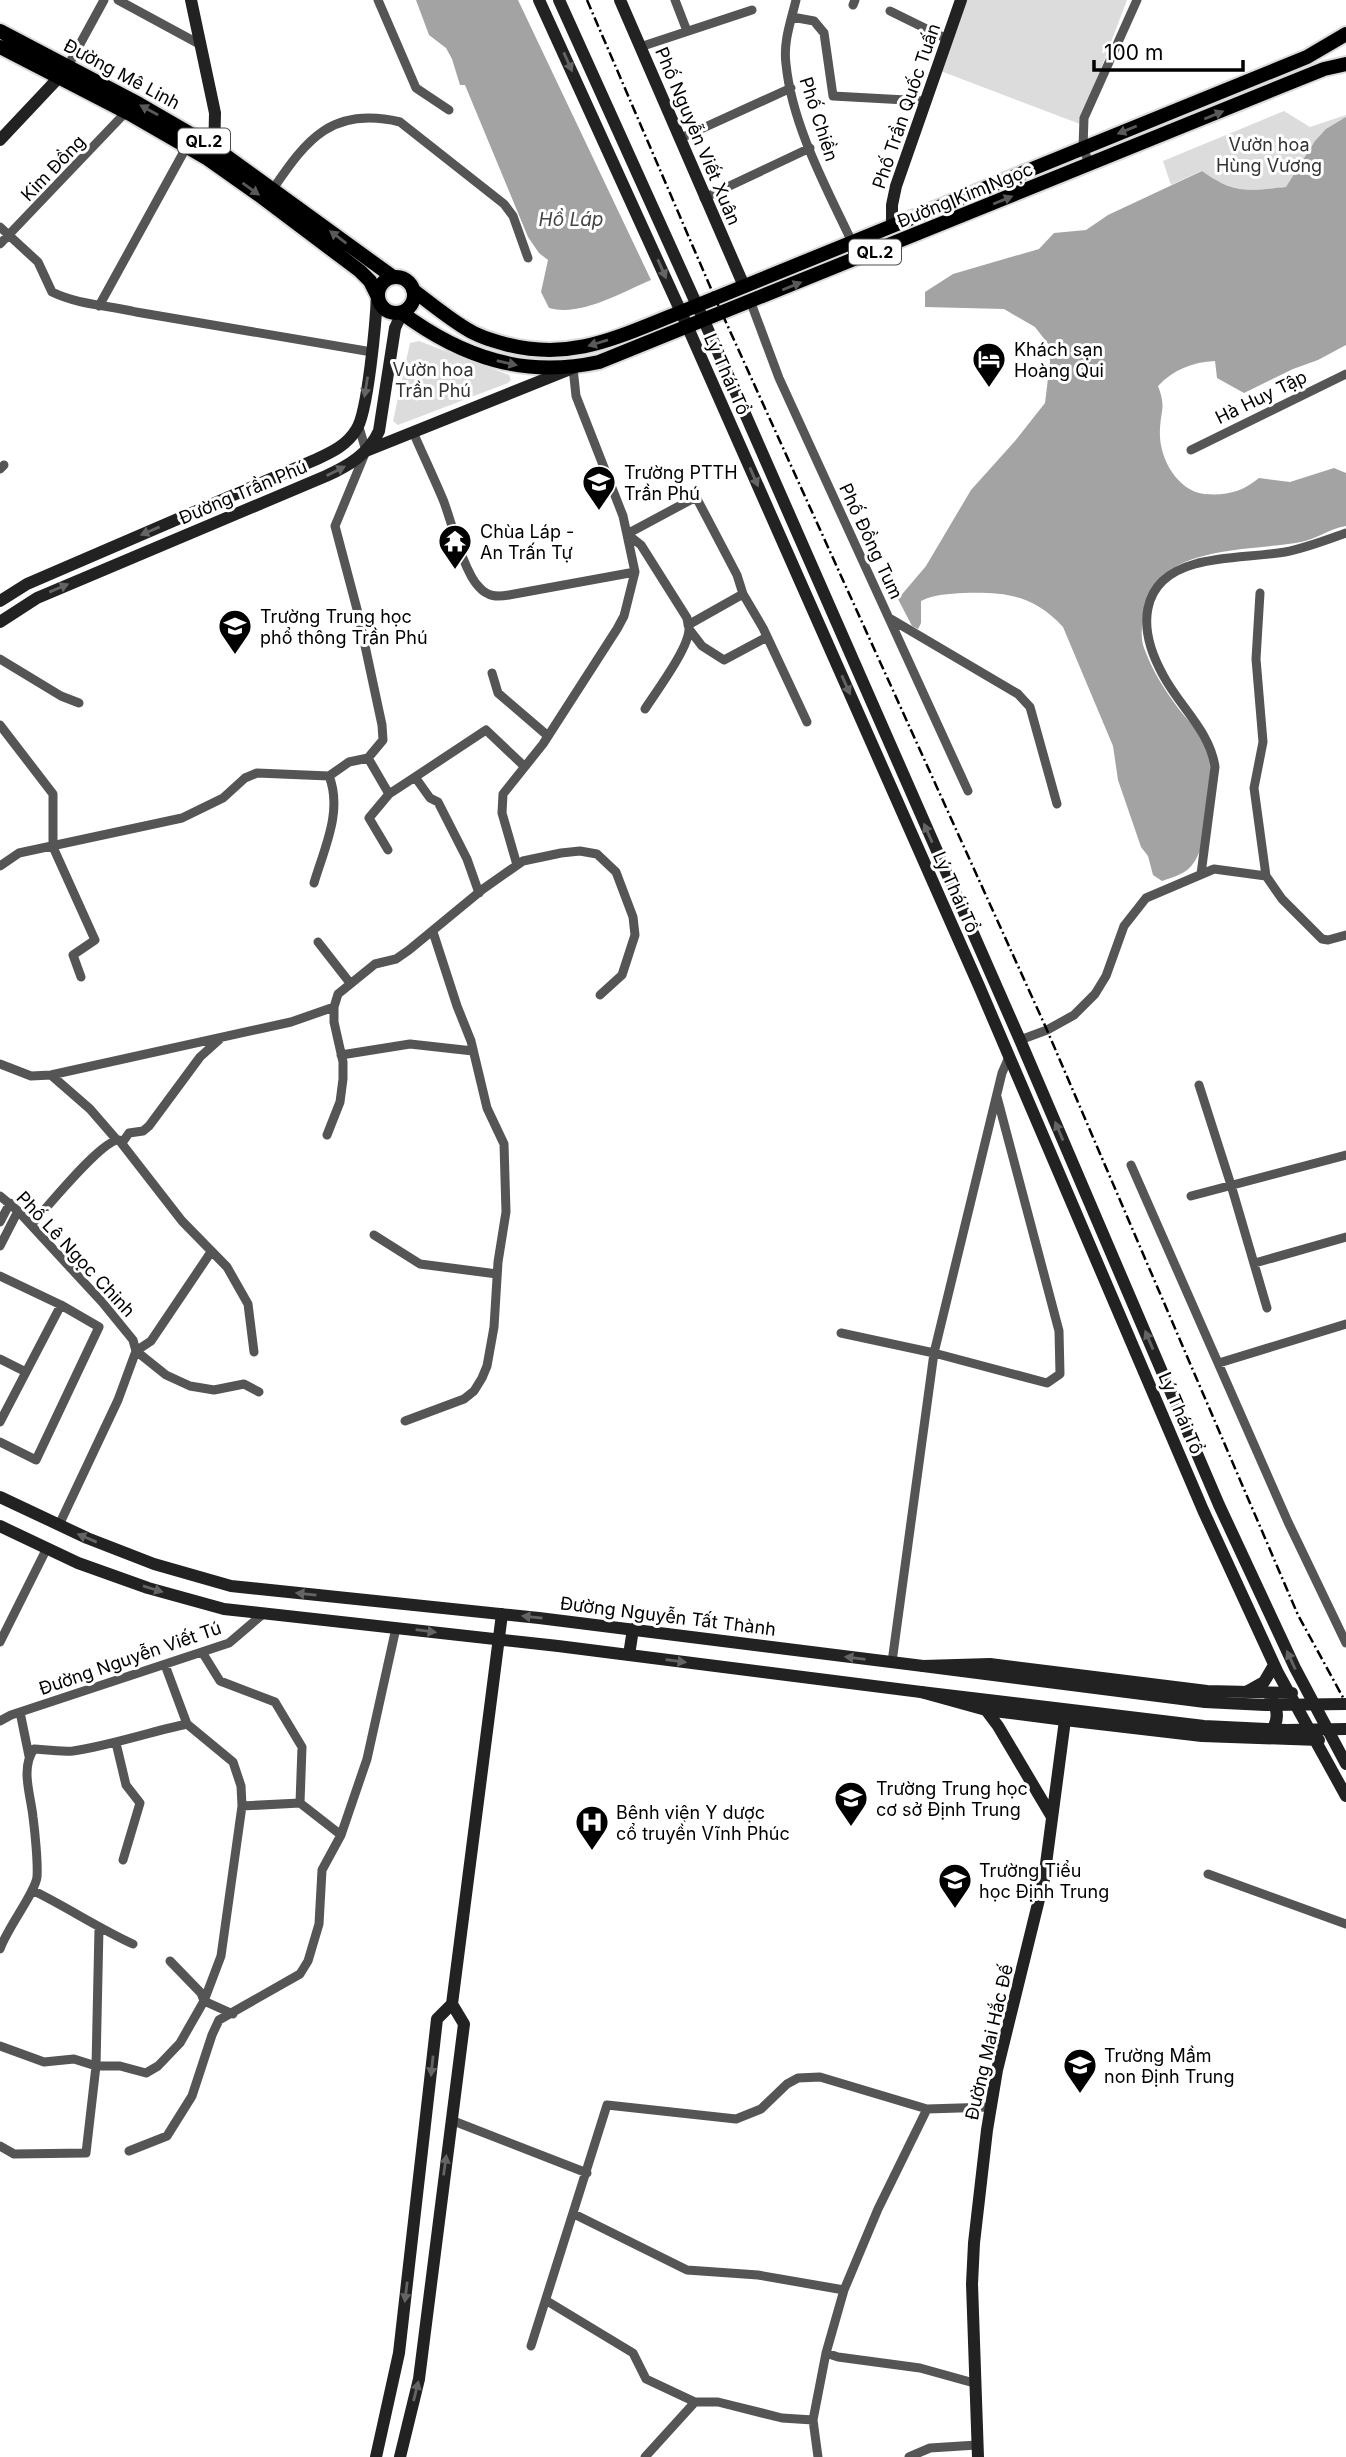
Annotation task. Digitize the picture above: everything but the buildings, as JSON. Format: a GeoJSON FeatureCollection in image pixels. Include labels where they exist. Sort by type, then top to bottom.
{"type":"FeatureCollection","features":[{"type":"Feature","properties":{"kind":"main road"},"geometry":{"type":"LineString","coordinates":[[191,0],[215,113],[214,163]]}},
{"type":"Feature","properties":{"kind":"main road","name":"Lý Thái Tổ"},"geometry":{"type":"LineString","coordinates":[[540,0],[979,986],[1203,1510],[1274,1665],[1346,1796]]}},
{"type":"Feature","properties":{"kind":"main road","name":"Lý Thái Tổ"},"geometry":{"type":"LineString","coordinates":[[559,0],[697,305],[1020,1040],[1219,1505],[1307,1693],[1346,1764]]}},
{"type":"Feature","properties":{"kind":"main road","name":"Phố Nguyễn Viết Xuân"},"geometry":{"type":"LineString","coordinates":[[620,0],[744,286]]}},
{"type":"Feature","properties":{"kind":"main road","name":"Phố Trần Quốc Tuấn"},"geometry":{"type":"LineString","coordinates":[[892,226],[894,191],[961,0]]}},
{"type":"Feature","properties":{"kind":"main road","name":"Đường Mê Linh"},"geometry":{"type":"LineString","coordinates":[[0,31],[126,112],[214,163],[360,271],[377,295]]}},
{"type":"Feature","properties":{"kind":"main road","name":"Đường Kim Ngọc"},"geometry":{"type":"LineString","coordinates":[[413,290],[475,334],[514,346],[547,351],[594,345],[1307,57],[1346,34]]}},
{"type":"Feature","properties":{"kind":"main road","name":"Đường Mê Linh"},"geometry":{"type":"LineString","coordinates":[[0,47],[64,72],[215,148],[393,277]]}},
{"type":"Feature","properties":{"kind":"main road","name":"Đường Kim Ngọc"},"geometry":{"type":"LineString","coordinates":[[402,313],[452,343],[498,361],[549,369],[573,368],[608,359],[1324,69],[1346,64]]}},
{"type":"Feature","properties":{"kind":"main road"},"geometry":{"type":"LineString","coordinates":[[0,140],[64,72]]}},
{"type":"Feature","properties":{"kind":"main road"},"geometry":{"type":"LineString","coordinates":[[359,427],[372,352],[377,295],[382,283],[393,277]]}},
{"type":"Feature","properties":{"kind":"main road","name":"QL.2"},"geometry":{"type":"LineString","coordinates":[[393,277],[405,280],[413,290]]}},
{"type":"Feature","properties":{"kind":"main road"},"geometry":{"type":"LineString","coordinates":[[366,451],[379,430],[395,328],[402,313],[412,303],[413,290]]}},
{"type":"Feature","properties":{"kind":"main road","name":"QL.2"},"geometry":{"type":"LineString","coordinates":[[377,295],[379,304],[385,310],[394,314],[402,313]]}},
{"type":"Feature","properties":{"kind":"main road","name":"Đường Trần Phú"},"geometry":{"type":"LineString","coordinates":[[0,622],[37,598],[326,476],[350,464],[366,451],[573,368]]}},
{"type":"Feature","properties":{"kind":"main road","name":"Đường Trần Phú"},"geometry":{"type":"LineString","coordinates":[[0,601],[27,583],[317,459],[346,442],[359,427]]}},
{"type":"Feature","properties":{"kind":"main road"},"geometry":{"type":"LineString","coordinates":[[979,986],[993,980]]}},
{"type":"Feature","properties":{"kind":"main road"},"geometry":{"type":"LineString","coordinates":[[1070,1198],[1085,1191]]}},
{"type":"Feature","properties":{"kind":"main road","name":"Đường Nguyễn Tất Thành"},"geometry":{"type":"LineString","coordinates":[[0,1497],[59,1525],[154,1564],[231,1586],[633,1629],[1205,1702],[1265,1705],[1346,1704]]}},
{"type":"Feature","properties":{"kind":"main road"},"geometry":{"type":"LineString","coordinates":[[0,1526],[78,1563],[148,1588],[224,1609],[499,1639],[1204,1726],[1286,1730],[1346,1729]]}},
{"type":"Feature","properties":{"kind":"main road"},"geometry":{"type":"LineString","coordinates":[[263,1614],[275,1591]]}},
{"type":"Feature","properties":{"kind":"main road"},"geometry":{"type":"LineString","coordinates":[[376,2457],[399,2353],[437,2019],[452,2004],[502,1614]]}},
{"type":"Feature","properties":{"kind":"main road"},"geometry":{"type":"LineString","coordinates":[[629,1656],[633,1629]]}},
{"type":"Feature","properties":{"kind":"main road"},"geometry":{"type":"LineString","coordinates":[[923,1666],[990,1664],[1207,1691],[1307,1693]]}},
{"type":"Feature","properties":{"kind":"main road"},"geometry":{"type":"LineString","coordinates":[[1243,1693],[1264,1682],[1274,1665]]}},
{"type":"Feature","properties":{"kind":"main road"},"geometry":{"type":"LineString","coordinates":[[920,1692],[986,1710],[1065,1720],[1202,1736],[1333,1741]]}},
{"type":"Feature","properties":{"kind":"main road"},"geometry":{"type":"LineString","coordinates":[[1264,1739],[1275,1728],[1277,1717],[1276,1706],[1267,1693]]}},
{"type":"Feature","properties":{"kind":"main road"},"geometry":{"type":"LineString","coordinates":[[986,1710],[1053,1819]]}},
{"type":"Feature","properties":{"kind":"main road","name":"Đường Mai Hắc Đế"},"geometry":{"type":"LineString","coordinates":[[978,2451],[974,2383],[974,2243],[997,2070],[1044,1879],[1065,1720]]}},
{"type":"Feature","properties":{"kind":"main road"},"geometry":{"type":"LineString","coordinates":[[1286,1740],[1308,1749],[1327,1765]]}},
{"type":"Feature","properties":{"kind":"main road"},"geometry":{"type":"LineString","coordinates":[[400,2457],[419,2379],[464,2024],[452,2004]]}},
{"type":"Feature","properties":{"kind":"street"},"geometry":{"type":"LineString","coordinates":[[64,72],[104,0]]}},
{"type":"Feature","properties":{"kind":"street"},"geometry":{"type":"LineString","coordinates":[[118,0],[201,45]]}},
{"type":"Feature","properties":{"kind":"street"},"geometry":{"type":"LineString","coordinates":[[378,0],[416,88],[449,110]]}},
{"type":"Feature","properties":{"kind":"street"},"geometry":{"type":"LineString","coordinates":[[675,0],[687,31]]}},
{"type":"Feature","properties":{"kind":"street","name":"Phố Chiền"},"geometry":{"type":"LineString","coordinates":[[796,0],[787,36],[785,63],[817,168],[852,242]]}},
{"type":"Feature","properties":{"kind":"street"},"geometry":{"type":"LineString","coordinates":[[1090,165],[1083,148],[1084,118],[1137,0]]}},
{"type":"Feature","properties":{"kind":"street"},"geometry":{"type":"LineString","coordinates":[[640,47],[752,10]]}},
{"type":"Feature","properties":{"kind":"street"},"geometry":{"type":"LineString","coordinates":[[890,11],[947,39]]}},
{"type":"Feature","properties":{"kind":"street"},"geometry":{"type":"LineString","coordinates":[[792,17],[814,21],[824,33],[833,96],[925,101]]}},
{"type":"Feature","properties":{"kind":"street"},"geometry":{"type":"LineString","coordinates":[[679,139],[791,88]]}},
{"type":"Feature","properties":{"kind":"street","name":"Kim Đồng"},"geometry":{"type":"LineString","coordinates":[[0,244],[126,112]]}},
{"type":"Feature","properties":{"kind":"street"},"geometry":{"type":"LineString","coordinates":[[273,189],[309,141],[333,126],[347,120],[366,118],[400,122],[504,204],[513,216],[528,258]]}},
{"type":"Feature","properties":{"kind":"street"},"geometry":{"type":"LineString","coordinates":[[99,306],[187,146]]}},
{"type":"Feature","properties":{"kind":"street"},"geometry":{"type":"LineString","coordinates":[[704,198],[810,148]]}},
{"type":"Feature","properties":{"kind":"street"},"geometry":{"type":"LineString","coordinates":[[0,227],[38,262],[52,292],[87,305],[372,352]]}},
{"type":"Feature","properties":{"kind":"street","name":"Phố Đồng Tum"},"geometry":{"type":"LineString","coordinates":[[751,303],[779,378],[968,791]]}},
{"type":"Feature","properties":{"kind":"street"},"geometry":{"type":"LineString","coordinates":[[517,865],[502,813],[503,794],[548,736],[624,616],[635,572],[623,516],[576,397],[573,368]]}},
{"type":"Feature","properties":{"kind":"street","name":"Hà Huy Tập"},"geometry":{"type":"LineString","coordinates":[[1191,450],[1346,374]]}},
{"type":"Feature","properties":{"kind":"street"},"geometry":{"type":"LineString","coordinates":[[0,866],[19,853],[182,818],[223,798],[245,778],[257,773],[328,776],[349,762],[369,758],[383,740],[382,725],[358,613],[335,526],[366,451],[359,427]]}},
{"type":"Feature","properties":{"kind":"street"},"geometry":{"type":"LineString","coordinates":[[413,432],[471,575],[478,587],[488,594],[496,597],[509,596],[635,572]]}},
{"type":"Feature","properties":{"kind":"street"},"geometry":{"type":"LineString","coordinates":[[627,534],[696,497],[737,575],[743,594],[767,637],[807,722]]}},
{"type":"Feature","properties":{"kind":"street"},"geometry":{"type":"LineString","coordinates":[[1200,874],[1215,767],[1203,733],[1178,701],[1146,637],[1146,622],[1152,596],[1168,577],[1195,564],[1287,552],[1346,533]]}},
{"type":"Feature","properties":{"kind":"street"},"geometry":{"type":"LineString","coordinates":[[627,534],[641,545],[687,618],[688,627],[680,654],[645,709]]}},
{"type":"Feature","properties":{"kind":"street"},"geometry":{"type":"LineString","coordinates":[[1260,593],[1256,659],[1263,742],[1254,788],[1266,876],[1282,899],[1322,939],[1346,935]]}},
{"type":"Feature","properties":{"kind":"street"},"geometry":{"type":"LineString","coordinates":[[688,627],[743,594]]}},
{"type":"Feature","properties":{"kind":"street"},"geometry":{"type":"LineString","coordinates":[[889,618],[1018,695],[1030,707],[1057,804]]}},
{"type":"Feature","properties":{"kind":"street"},"geometry":{"type":"LineString","coordinates":[[688,627],[702,646],[724,660],[767,637]]}},
{"type":"Feature","properties":{"kind":"street"},"geometry":{"type":"LineString","coordinates":[[0,659],[61,696],[79,703]]}},
{"type":"Feature","properties":{"kind":"street"},"geometry":{"type":"LineString","coordinates":[[492,673],[498,694],[548,736]]}},
{"type":"Feature","properties":{"kind":"street"},"geometry":{"type":"LineString","coordinates":[[0,725],[53,794],[53,847],[95,940],[73,955],[81,977]]}},
{"type":"Feature","properties":{"kind":"street"},"geometry":{"type":"LineString","coordinates":[[388,850],[369,818],[389,794],[486,730],[524,766]]}},
{"type":"Feature","properties":{"kind":"street"},"geometry":{"type":"LineString","coordinates":[[369,758],[389,794]]}},
{"type":"Feature","properties":{"kind":"street"},"geometry":{"type":"LineString","coordinates":[[314,883],[334,814],[335,790],[328,776]]}},
{"type":"Feature","properties":{"kind":"street"},"geometry":{"type":"LineString","coordinates":[[415,777],[430,798],[438,802],[467,859],[479,893]]}},
{"type":"Feature","properties":{"kind":"street"},"geometry":{"type":"LineString","coordinates":[[327,1135],[340,1102],[343,1079],[334,1022],[338,993],[375,964],[396,959],[517,865],[537,858],[580,851],[597,854],[616,872],[632,917],[635,934],[622,975],[600,995]]}},
{"type":"Feature","properties":{"kind":"street"},"geometry":{"type":"LineString","coordinates":[[1020,1040],[1030,1038],[1074,1015],[1095,995],[1106,976],[1124,926],[1146,898],[1214,869],[1266,876]]}},
{"type":"Feature","properties":{"kind":"street"},"geometry":{"type":"LineString","coordinates":[[405,1421],[450,1406],[474,1391],[487,1366],[494,1327],[497,1274],[506,1212],[504,1144],[488,1108],[473,1051],[433,932]]}},
{"type":"Feature","properties":{"kind":"street"},"geometry":{"type":"LineString","coordinates":[[318,942],[350,983]]}},
{"type":"Feature","properties":{"kind":"street"},"geometry":{"type":"LineString","coordinates":[[0,1064],[31,1076],[51,1075],[291,1022],[334,1007]]}},
{"type":"Feature","properties":{"kind":"street"},"geometry":{"type":"LineString","coordinates":[[31,1225],[91,1158],[129,1133],[143,1131],[149,1126],[200,1057],[221,1038]]}},
{"type":"Feature","properties":{"kind":"street"},"geometry":{"type":"LineString","coordinates":[[341,1055],[410,1044],[473,1051]]}},
{"type":"Feature","properties":{"kind":"street"},"geometry":{"type":"LineString","coordinates":[[892,1662],[934,1353],[1009,1057]]}},
{"type":"Feature","properties":{"kind":"street"},"geometry":{"type":"LineString","coordinates":[[51,1075],[90,1109],[183,1221],[227,1267],[248,1304],[254,1352]]}},
{"type":"Feature","properties":{"kind":"street"},"geometry":{"type":"LineString","coordinates":[[1199,1086],[1267,1308]]}},
{"type":"Feature","properties":{"kind":"street"},"geometry":{"type":"LineString","coordinates":[[841,1333],[934,1353],[1047,1383],[1060,1374],[1059,1331],[997,1096]]}},
{"type":"Feature","properties":{"kind":"street"},"geometry":{"type":"LineString","coordinates":[[1192,1196],[1346,1155]]}},
{"type":"Feature","properties":{"kind":"street"},"geometry":{"type":"LineString","coordinates":[[1131,1165],[1288,1521],[1346,1643]]}},
{"type":"Feature","properties":{"kind":"street","name":"Phố Lê Ngọc Chinh"},"geometry":{"type":"LineString","coordinates":[[0,1196],[18,1211],[102,1302],[133,1340],[136,1351],[166,1375],[190,1385],[214,1390],[244,1384],[259,1392]]}},
{"type":"Feature","properties":{"kind":"street"},"geometry":{"type":"LineString","coordinates":[[0,1222],[10,1203]]}},
{"type":"Feature","properties":{"kind":"street"},"geometry":{"type":"LineString","coordinates":[[0,1246],[18,1211]]}},
{"type":"Feature","properties":{"kind":"street"},"geometry":{"type":"LineString","coordinates":[[374,1235],[420,1265],[497,1274]]}},
{"type":"Feature","properties":{"kind":"street"},"geometry":{"type":"LineString","coordinates":[[1255,1263],[1346,1237]]}},
{"type":"Feature","properties":{"kind":"street"},"geometry":{"type":"LineString","coordinates":[[59,1525],[118,1400],[136,1351],[150,1341],[211,1252]]}},
{"type":"Feature","properties":{"kind":"street"},"geometry":{"type":"LineString","coordinates":[[0,1276],[61,1305],[99,1327],[36,1460],[0,1442]]}},
{"type":"Feature","properties":{"kind":"street"},"geometry":{"type":"LineString","coordinates":[[0,1422],[61,1305]]}},
{"type":"Feature","properties":{"kind":"street"},"geometry":{"type":"LineString","coordinates":[[1219,1363],[1346,1324]]}},
{"type":"Feature","properties":{"kind":"street"},"geometry":{"type":"LineString","coordinates":[[0,1359],[26,1372]]}},
{"type":"Feature","properties":{"kind":"street"},"geometry":{"type":"LineString","coordinates":[[0,1642],[4,1627],[47,1548]]}},
{"type":"Feature","properties":{"kind":"street","name":"Đường Nguyễn Viết Tú"},"geometry":{"type":"LineString","coordinates":[[0,1721],[229,1643],[263,1614]]}},
{"type":"Feature","properties":{"kind":"street"},"geometry":{"type":"LineString","coordinates":[[129,2151],[167,2136],[192,2096],[219,2020],[299,1974],[308,1961],[319,1924],[322,1870],[341,1835],[367,1759],[396,1628]]}},
{"type":"Feature","properties":{"kind":"street"},"geometry":{"type":"LineString","coordinates":[[202,1652],[220,1681],[275,1702],[302,1747],[300,1803]]}},
{"type":"Feature","properties":{"kind":"street"},"geometry":{"type":"LineString","coordinates":[[0,2046],[44,2062],[74,2059],[96,2066],[120,2066],[146,2073],[171,2054],[204,2001],[221,1956],[242,1806],[241,1786],[233,1762],[187,1724],[165,1665]]}},
{"type":"Feature","properties":{"kind":"street"},"geometry":{"type":"LineString","coordinates":[[0,1949],[37,1878],[27,1771],[29,1756],[20,1712]]}},
{"type":"Feature","properties":{"kind":"street"},"geometry":{"type":"LineString","coordinates":[[29,1756],[34,1749],[71,1751],[116,1743],[187,1724]]}},
{"type":"Feature","properties":{"kind":"street"},"geometry":{"type":"LineString","coordinates":[[116,1743],[126,1785],[140,1803],[122,1860]]}},
{"type":"Feature","properties":{"kind":"street"},"geometry":{"type":"LineString","coordinates":[[242,1806],[300,1803],[341,1835]]}},
{"type":"Feature","properties":{"kind":"street"},"geometry":{"type":"LineString","coordinates":[[1208,1874],[1346,1924]]}},
{"type":"Feature","properties":{"kind":"street"},"geometry":{"type":"LineString","coordinates":[[33,1890],[133,1944]]}},
{"type":"Feature","properties":{"kind":"street"},"geometry":{"type":"LineString","coordinates":[[0,2146],[15,2154],[86,2153],[96,2066],[99,1928]]}},
{"type":"Feature","properties":{"kind":"street"},"geometry":{"type":"LineString","coordinates":[[170,1961],[201,1993],[204,2001],[233,2014]]}},
{"type":"Feature","properties":{"kind":"street"},"geometry":{"type":"LineString","coordinates":[[531,2346],[607,2105],[736,2119],[761,2109],[787,2084],[798,2078],[820,2077],[927,2109],[991,2107]]}},
{"type":"Feature","properties":{"kind":"street"},"geometry":{"type":"LineString","coordinates":[[818,2457],[813,2420],[826,2353],[844,2290],[878,2208],[927,2109]]}},
{"type":"Feature","properties":{"kind":"street"},"geometry":{"type":"LineString","coordinates":[[451,2120],[587,2173]]}},
{"type":"Feature","properties":{"kind":"street"},"geometry":{"type":"LineString","coordinates":[[574,2214],[687,2270],[758,2275],[844,2290]]}},
{"type":"Feature","properties":{"kind":"street"},"geometry":{"type":"LineString","coordinates":[[547,2301],[633,2353],[646,2378],[695,2402],[718,2402],[782,2418],[813,2420]]}},
{"type":"Feature","properties":{"kind":"street"},"geometry":{"type":"LineString","coordinates":[[826,2353],[920,2368],[974,2383]]}},
{"type":"Feature","properties":{"kind":"street"},"geometry":{"type":"LineString","coordinates":[[645,2457],[695,2402]]}},
{"type":"Feature","properties":{"kind":"street"},"geometry":{"type":"LineString","coordinates":[[909,2457],[930,2448],[978,2451]]}},
{"type":"Feature","properties":{"kind":"green space"},"geometry":{"type":"Polygon","coordinates":[[[965,0],[1127,0],[1080,124],[938,70],[965,0]]]}},
{"type":"Feature","properties":{"kind":"green space","name":"Vườn hoa Hùng Vương"},"geometry":{"type":"Polygon","coordinates":[[[1284,111],[1310,127],[1346,115],[1346,121],[1286,187],[1242,189],[1223,184],[1201,171],[1171,185],[1163,161],[1284,111]]]}},
{"type":"Feature","properties":{"kind":"green space","name":"Vườn hoa Trần Phú"},"geometry":{"type":"Polygon","coordinates":[[[419,341],[509,375],[511,380],[398,425],[393,421],[410,343],[419,341]]]}},
{"type":"Feature","properties":{"kind":"water","name":"Hồ Láp"},"geometry":{"type":"Polygon","coordinates":[[[416,0],[518,0],[651,280],[588,306],[561,310],[549,308],[541,292],[548,260],[539,253],[528,237],[465,85],[460,85],[446,48],[429,35],[416,0]]]}},
{"type":"Feature","properties":{"kind":"water"},"geometry":{"type":"Polygon","coordinates":[[[1346,117],[1346,345],[1244,393],[1217,378],[1215,361],[1184,368],[1170,375],[1158,386],[1162,404],[1162,450],[1177,479],[1194,491],[1227,494],[1246,487],[1259,478],[1290,482],[1334,468],[1346,473],[1346,526],[1301,542],[1232,550],[1185,562],[1166,573],[1152,589],[1144,611],[1144,648],[1163,686],[1207,746],[1211,768],[1202,846],[1187,870],[1162,881],[1153,875],[1148,856],[1141,847],[1118,780],[1113,746],[1063,627],[1052,616],[1030,602],[993,593],[964,593],[936,596],[921,601],[921,623],[918,629],[912,626],[898,599],[926,566],[971,490],[1045,403],[1050,362],[1049,345],[1035,327],[1004,309],[925,307],[925,292],[953,274],[1039,249],[1054,233],[1086,230],[1108,215],[1202,171],[1223,184],[1241,189],[1286,187],[1315,141],[1326,129],[1346,117]]]}},
{"type":"Feature","properties":{"kind":"railway"},"geometry":{"type":"LineString","coordinates":[[587,0],[715,298],[1047,1030],[1298,1615],[1346,1703]]}},
{"type":"Feature","properties":{"kind":"place","name":"Khách sạn Hoàng Qui"},"geometry":{"type":"Point","coordinates":[989,389]}},
{"type":"Feature","properties":{"kind":"place","name":"Trường PTTH Trần Phú"},"geometry":{"type":"Point","coordinates":[599,512]}},
{"type":"Feature","properties":{"kind":"place","name":"Chùa Láp - An Trấn Tự"},"geometry":{"type":"Point","coordinates":[455,571]}},
{"type":"Feature","properties":{"kind":"place","name":"Trường Trung học phổ thông Trần Phú"},"geometry":{"type":"Point","coordinates":[235,656]}},
{"type":"Feature","properties":{"kind":"place","name":"Trường Trung học cơ sở Định Trung"},"geometry":{"type":"Point","coordinates":[851,1828]}},
{"type":"Feature","properties":{"kind":"place","name":"Bệnh viện Y dược cổ truyền Vĩnh Phúc"},"geometry":{"type":"Point","coordinates":[592,1852]}},
{"type":"Feature","properties":{"kind":"place","name":"Trường Tiểu học Định Trung"},"geometry":{"type":"Point","coordinates":[955,1910]}},
{"type":"Feature","properties":{"kind":"place","name":"Trường Mầm non Định Trung"},"geometry":{"type":"Point","coordinates":[1080,2095]}}]}
